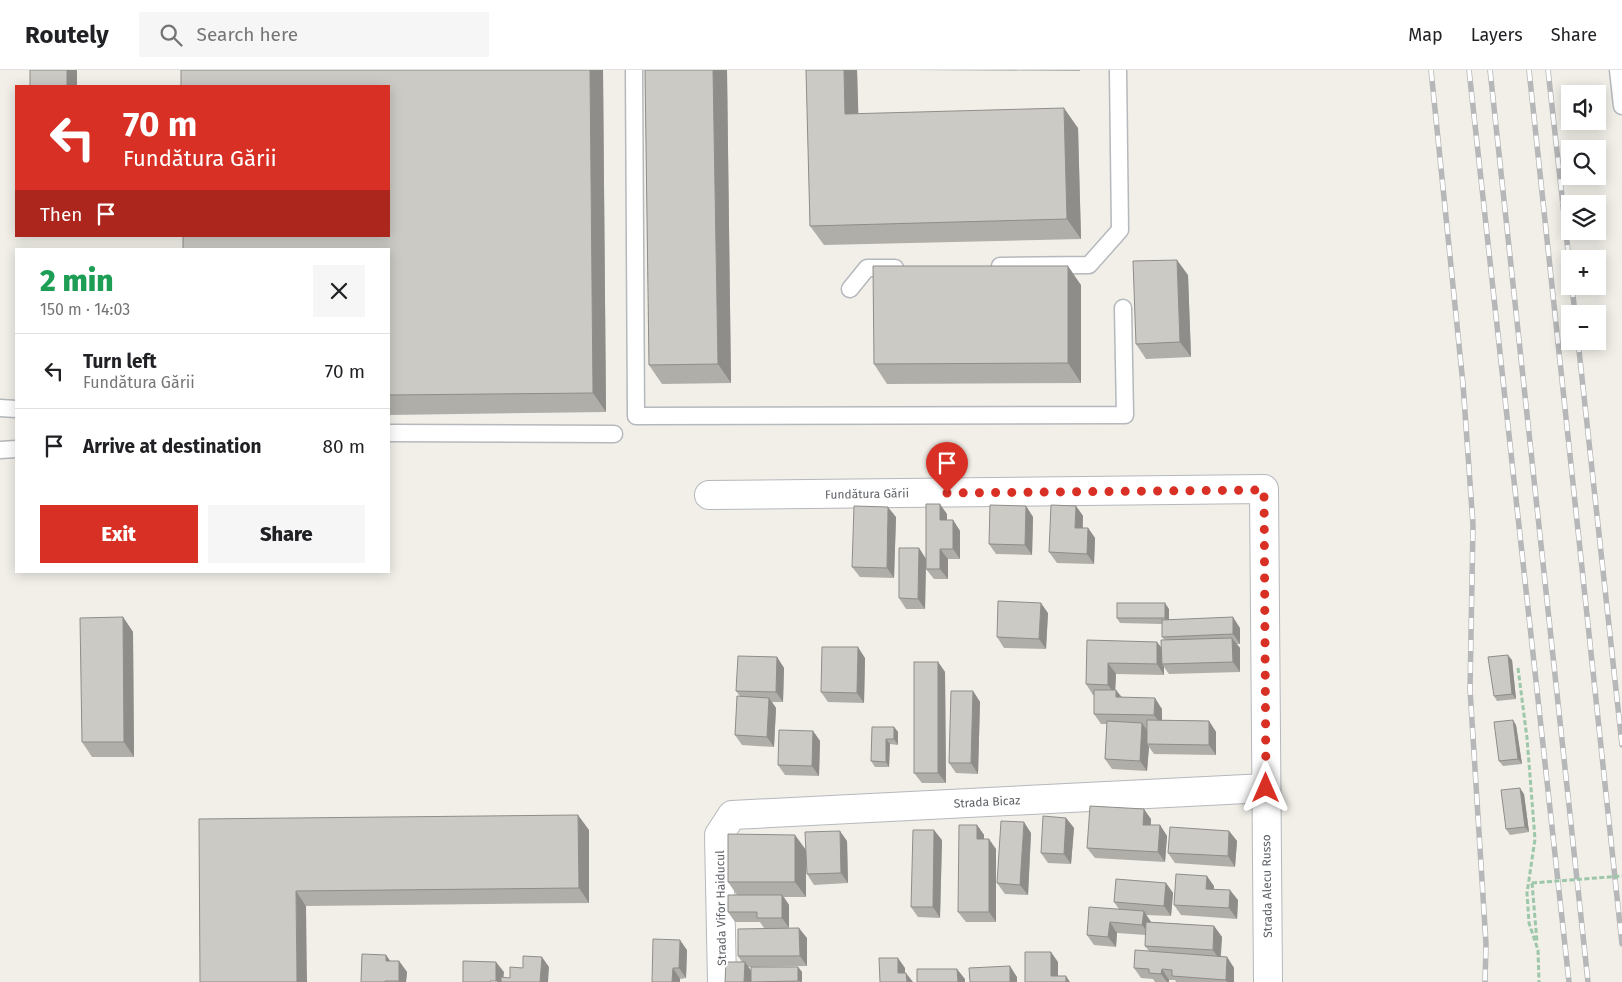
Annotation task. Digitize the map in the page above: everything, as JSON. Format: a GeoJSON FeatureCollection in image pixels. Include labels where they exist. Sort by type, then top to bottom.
{"type":"FeatureCollection","features":[{"type":"Feature","properties":{"kind":"street","name":"Fundătura Gării"},"geometry":{"type":"LineString","coordinates":[[709,495],[1264,490]]}},
{"type":"Feature","properties":{"kind":"street","name":"Strada Alecu Russo"},"geometry":{"type":"LineString","coordinates":[[1264,490],[1268,982]]}},
{"type":"Feature","properties":{"kind":"street","name":"Strada Bicaz"},"geometry":{"type":"LineString","coordinates":[[719,835],[732,815],[1266,788]]}},
{"type":"Feature","properties":{"kind":"street","name":"Strada Vifor Haiducul"},"geometry":{"type":"LineString","coordinates":[[719,835],[722,982]]}},
{"type":"Feature","properties":{"kind":"lane"},"geometry":{"type":"LineString","coordinates":[[634,70],[636,416],[1125,414],[1123,308]]}},
{"type":"Feature","properties":{"kind":"lane"},"geometry":{"type":"LineString","coordinates":[[983,266],[1089,265],[1120,230],[1118,70]]}},
{"type":"Feature","properties":{"kind":"lane"},"geometry":{"type":"LineString","coordinates":[[1618,70],[1622,106]]}},
{"type":"Feature","properties":{"kind":"lane"},"geometry":{"type":"LineString","coordinates":[[850,289],[868,268],[916,268]]}},
{"type":"Feature","properties":{"kind":"lane"},"geometry":{"type":"LineString","coordinates":[[0,408],[15,409]]}},
{"type":"Feature","properties":{"kind":"lane"},"geometry":{"type":"LineString","coordinates":[[390,433],[614,434]]}},
{"type":"Feature","properties":{"kind":"lane"},"geometry":{"type":"LineString","coordinates":[[0,450],[15,450]]}},
{"type":"Feature","properties":{"kind":"path"},"geometry":{"type":"LineString","coordinates":[[1518,668],[1527,738],[1535,839],[1528,900],[1529,924],[1538,950]]}},
{"type":"Feature","properties":{"kind":"path"},"geometry":{"type":"LineString","coordinates":[[1539,982],[1532,883],[1622,876]]}},
{"type":"Feature","properties":{"kind":"building"},"geometry":{"type":"Polygon","coordinates":[[[30,70],[67,70],[67,85],[30,85],[30,70]]]}},
{"type":"Feature","properties":{"kind":"building"},"geometry":{"type":"Polygon","coordinates":[[[181,70],[590,70],[593,393],[390,395],[390,248],[183,248],[183,237],[390,237],[390,85],[181,85],[181,70]]]}},
{"type":"Feature","properties":{"kind":"building"},"geometry":{"type":"Polygon","coordinates":[[[645,70],[713,70],[718,364],[649,365],[645,70]]]}},
{"type":"Feature","properties":{"kind":"building"},"geometry":{"type":"Polygon","coordinates":[[[806,70],[844,70],[845,114],[1064,108],[1067,219],[810,226],[806,70]]]}},
{"type":"Feature","properties":{"kind":"building"},"geometry":{"type":"Polygon","coordinates":[[[1177,260],[1180,342],[1136,344],[1133,261],[1177,260]]]}},
{"type":"Feature","properties":{"kind":"building"},"geometry":{"type":"Polygon","coordinates":[[[873,266],[1068,266],[1068,363],[874,364],[873,266]]]}},
{"type":"Feature","properties":{"kind":"building"},"geometry":{"type":"Polygon","coordinates":[[[926,504],[940,504],[940,520],[953,520],[953,549],[940,549],[940,569],[926,569],[926,504]]]}},
{"type":"Feature","properties":{"kind":"building"},"geometry":{"type":"Polygon","coordinates":[[[990,505],[1026,506],[1025,545],[989,544],[990,505]]]}},
{"type":"Feature","properties":{"kind":"building"},"geometry":{"type":"Polygon","coordinates":[[[1051,505],[1076,506],[1075,528],[1088,528],[1087,554],[1049,552],[1051,505]]]}},
{"type":"Feature","properties":{"kind":"building"},"geometry":{"type":"Polygon","coordinates":[[[854,506],[888,507],[887,568],[852,567],[854,506]]]}},
{"type":"Feature","properties":{"kind":"building"},"geometry":{"type":"Polygon","coordinates":[[[899,548],[919,548],[918,599],[899,598],[899,548]]]}},
{"type":"Feature","properties":{"kind":"building"},"geometry":{"type":"Polygon","coordinates":[[[998,601],[1041,603],[1039,639],[997,637],[998,601]]]}},
{"type":"Feature","properties":{"kind":"building"},"geometry":{"type":"Polygon","coordinates":[[[1117,603],[1165,603],[1165,618],[1117,618],[1117,603]]]}},
{"type":"Feature","properties":{"kind":"building"},"geometry":{"type":"Polygon","coordinates":[[[123,617],[124,742],[82,742],[80,618],[123,617]]]}},
{"type":"Feature","properties":{"kind":"building"},"geometry":{"type":"Polygon","coordinates":[[[1233,617],[1233,634],[1162,637],[1162,620],[1233,617]]]}},
{"type":"Feature","properties":{"kind":"building"},"geometry":{"type":"Polygon","coordinates":[[[1232,638],[1233,662],[1162,664],[1161,640],[1232,638]]]}},
{"type":"Feature","properties":{"kind":"building"},"geometry":{"type":"Polygon","coordinates":[[[1087,640],[1157,642],[1157,664],[1108,663],[1108,685],[1086,684],[1087,640]]]}},
{"type":"Feature","properties":{"kind":"building"},"geometry":{"type":"Polygon","coordinates":[[[822,647],[858,647],[857,693],[821,692],[822,647]]]}},
{"type":"Feature","properties":{"kind":"building"},"geometry":{"type":"Polygon","coordinates":[[[1508,655],[1512,694],[1494,696],[1488,657],[1508,655]]]}},
{"type":"Feature","properties":{"kind":"building"},"geometry":{"type":"Polygon","coordinates":[[[738,656],[777,657],[776,692],[736,691],[738,656]]]}},
{"type":"Feature","properties":{"kind":"building"},"geometry":{"type":"Polygon","coordinates":[[[914,662],[938,662],[938,773],[914,773],[914,662]]]}},
{"type":"Feature","properties":{"kind":"building"},"geometry":{"type":"Polygon","coordinates":[[[1094,690],[1116,690],[1116,697],[1155,698],[1154,715],[1094,714],[1094,690]]]}},
{"type":"Feature","properties":{"kind":"building"},"geometry":{"type":"Polygon","coordinates":[[[951,691],[973,691],[971,763],[949,763],[951,691]]]}},
{"type":"Feature","properties":{"kind":"building"},"geometry":{"type":"Polygon","coordinates":[[[737,696],[769,698],[767,737],[735,735],[737,696]]]}},
{"type":"Feature","properties":{"kind":"building"},"geometry":{"type":"Polygon","coordinates":[[[1147,720],[1209,721],[1209,745],[1147,744],[1147,720]]]}},
{"type":"Feature","properties":{"kind":"building"},"geometry":{"type":"Polygon","coordinates":[[[1513,720],[1518,759],[1499,761],[1494,722],[1513,720]]]}},
{"type":"Feature","properties":{"kind":"building"},"geometry":{"type":"Polygon","coordinates":[[[1107,721],[1142,723],[1140,761],[1105,759],[1107,721]]]}},
{"type":"Feature","properties":{"kind":"building"},"geometry":{"type":"Polygon","coordinates":[[[872,727],[894,727],[894,739],[886,739],[886,762],[871,761],[872,727]]]}},
{"type":"Feature","properties":{"kind":"building"},"geometry":{"type":"Polygon","coordinates":[[[779,730],[813,731],[812,766],[778,765],[779,730]]]}},
{"type":"Feature","properties":{"kind":"building"},"geometry":{"type":"Polygon","coordinates":[[[1520,788],[1525,827],[1506,829],[1501,790],[1520,788]]]}},
{"type":"Feature","properties":{"kind":"building"},"geometry":{"type":"Polygon","coordinates":[[[1090,806],[1144,809],[1143,825],[1160,825],[1158,852],[1087,848],[1090,806]]]}},
{"type":"Feature","properties":{"kind":"building"},"geometry":{"type":"Polygon","coordinates":[[[578,815],[579,888],[296,891],[297,982],[200,982],[199,819],[578,815]]]}},
{"type":"Feature","properties":{"kind":"building"},"geometry":{"type":"Polygon","coordinates":[[[1043,816],[1066,818],[1064,854],[1041,853],[1043,816]]]}},
{"type":"Feature","properties":{"kind":"building"},"geometry":{"type":"Polygon","coordinates":[[[1001,821],[1024,822],[1020,885],[997,883],[1001,821]]]}},
{"type":"Feature","properties":{"kind":"building"},"geometry":{"type":"Polygon","coordinates":[[[959,825],[977,825],[977,839],[989,839],[989,912],[958,912],[959,825]]]}},
{"type":"Feature","properties":{"kind":"building"},"geometry":{"type":"Polygon","coordinates":[[[1170,827],[1229,831],[1228,856],[1168,853],[1170,827]]]}},
{"type":"Feature","properties":{"kind":"building"},"geometry":{"type":"Polygon","coordinates":[[[913,830],[934,830],[933,907],[911,907],[913,830]]]}},
{"type":"Feature","properties":{"kind":"building"},"geometry":{"type":"Polygon","coordinates":[[[840,831],[841,873],[807,874],[805,832],[840,831]]]}},
{"type":"Feature","properties":{"kind":"building"},"geometry":{"type":"Polygon","coordinates":[[[728,834],[795,835],[795,882],[728,882],[728,834]]]}},
{"type":"Feature","properties":{"kind":"building"},"geometry":{"type":"Polygon","coordinates":[[[1176,874],[1207,876],[1206,889],[1230,890],[1229,908],[1174,905],[1176,874]]]}},
{"type":"Feature","properties":{"kind":"building"},"geometry":{"type":"Polygon","coordinates":[[[1116,879],[1166,883],[1164,906],[1114,902],[1116,879]]]}},
{"type":"Feature","properties":{"kind":"building"},"geometry":{"type":"Polygon","coordinates":[[[728,895],[782,895],[782,918],[757,918],[757,912],[728,912],[728,895]]]}},
{"type":"Feature","properties":{"kind":"building"},"geometry":{"type":"Polygon","coordinates":[[[1089,907],[1144,911],[1142,925],[1110,922],[1108,937],[1087,935],[1089,907]]]}},
{"type":"Feature","properties":{"kind":"building"},"geometry":{"type":"Polygon","coordinates":[[[1146,922],[1214,926],[1213,950],[1145,946],[1146,922]]]}},
{"type":"Feature","properties":{"kind":"building"},"geometry":{"type":"Polygon","coordinates":[[[799,928],[800,956],[738,956],[738,929],[799,928]]]}},
{"type":"Feature","properties":{"kind":"building"},"geometry":{"type":"Polygon","coordinates":[[[653,939],[680,940],[679,968],[673,968],[672,982],[652,982],[653,939]]]}},
{"type":"Feature","properties":{"kind":"building"},"geometry":{"type":"Polygon","coordinates":[[[1135,950],[1227,957],[1226,980],[1172,976],[1172,970],[1162,969],[1161,974],[1149,973],[1149,969],[1134,968],[1135,950]]]}},
{"type":"Feature","properties":{"kind":"building"},"geometry":{"type":"Polygon","coordinates":[[[1025,952],[1051,952],[1051,976],[1066,976],[1066,982],[1025,982],[1025,952]]]}},
{"type":"Feature","properties":{"kind":"building"},"geometry":{"type":"Polygon","coordinates":[[[362,954],[386,955],[386,961],[399,961],[399,981],[361,982],[362,954]]]}},
{"type":"Feature","properties":{"kind":"building"},"geometry":{"type":"Polygon","coordinates":[[[523,956],[542,957],[540,982],[501,982],[501,977],[510,978],[510,967],[523,968],[523,956]]]}},
{"type":"Feature","properties":{"kind":"building"},"geometry":{"type":"Polygon","coordinates":[[[879,958],[898,958],[898,973],[906,973],[907,982],[880,982],[879,958]]]}},
{"type":"Feature","properties":{"kind":"building"},"geometry":{"type":"Polygon","coordinates":[[[463,961],[496,962],[496,981],[463,982],[463,961]]]}},
{"type":"Feature","properties":{"kind":"building"},"geometry":{"type":"Polygon","coordinates":[[[726,962],[745,962],[744,982],[725,982],[726,962]]]}},
{"type":"Feature","properties":{"kind":"building"},"geometry":{"type":"Polygon","coordinates":[[[1010,966],[1010,982],[970,982],[969,968],[1010,966]]]}},
{"type":"Feature","properties":{"kind":"building"},"geometry":{"type":"Polygon","coordinates":[[[751,967],[798,967],[798,981],[751,982],[751,967]]]}},
{"type":"Feature","properties":{"kind":"building"},"geometry":{"type":"Polygon","coordinates":[[[917,969],[957,969],[958,982],[917,982],[917,969]]]}},
{"type":"Feature","properties":{"kind":"railway"},"geometry":{"type":"LineString","coordinates":[[1431,70],[1463,384],[1473,525],[1470,689],[1486,944],[1485,982]]}},
{"type":"Feature","properties":{"kind":"railway"},"geometry":{"type":"LineString","coordinates":[[1469,70],[1569,982]]}},
{"type":"Feature","properties":{"kind":"railway"},"geometry":{"type":"LineString","coordinates":[[1490,70],[1588,982]]}},
{"type":"Feature","properties":{"kind":"railway"},"geometry":{"type":"LineString","coordinates":[[1529,70],[1622,944]]}},
{"type":"Feature","properties":{"kind":"railway"},"geometry":{"type":"LineString","coordinates":[[1548,70],[1568,250]]}},
{"type":"Feature","properties":{"kind":"railway"},"geometry":{"type":"LineString","coordinates":[[1573,295],[1574,305]]}},
{"type":"Feature","properties":{"kind":"railway"},"geometry":{"type":"LineString","coordinates":[[1579,350],[1622,745]]}},
{"type":"Feature","properties":{"kind":"route"},"geometry":{"type":"LineString","coordinates":[[947,493],[1264,490],[1266,788]]}}]}
